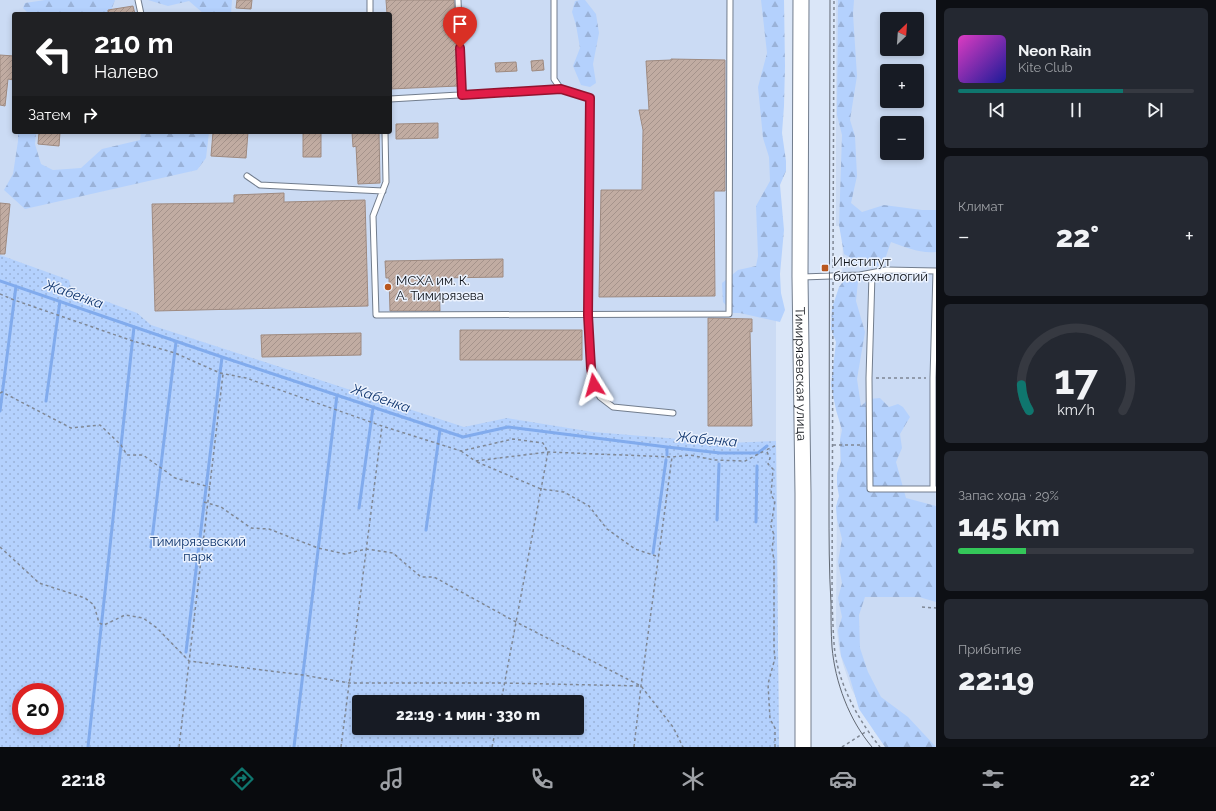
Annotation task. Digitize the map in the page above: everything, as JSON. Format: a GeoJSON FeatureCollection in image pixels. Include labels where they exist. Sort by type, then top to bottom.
{"type":"FeatureCollection","features":[{"type":"Feature","properties":{"kind":"main road","name":"Тимирязевская улица"},"geometry":{"type":"LineString","coordinates":[[801,0],[800,277],[803,494],[803,747]]}},
{"type":"Feature","properties":{"kind":"lane"},"geometry":{"type":"LineString","coordinates":[[138,0],[141,12]]}},
{"type":"Feature","properties":{"kind":"lane"},"geometry":{"type":"LineString","coordinates":[[370,0],[370,12]]}},
{"type":"Feature","properties":{"kind":"lane"},"geometry":{"type":"LineString","coordinates":[[458,0],[462,95]]}},
{"type":"Feature","properties":{"kind":"lane"},"geometry":{"type":"LineString","coordinates":[[554,0],[554,79],[561,89]]}},
{"type":"Feature","properties":{"kind":"lane"},"geometry":{"type":"LineString","coordinates":[[385,134],[386,182],[373,216],[376,315],[728,314],[730,0]]}},
{"type":"Feature","properties":{"kind":"lane"},"geometry":{"type":"LineString","coordinates":[[392,100],[561,89],[590,98],[588,315],[591,368],[594,385],[600,397],[613,407],[673,413]]}},
{"type":"Feature","properties":{"kind":"lane"},"geometry":{"type":"LineString","coordinates":[[247,176],[260,185],[383,191]]}},
{"type":"Feature","properties":{"kind":"lane"},"geometry":{"type":"LineString","coordinates":[[800,277],[872,274],[886,270],[936,271],[933,378],[935,489],[870,489],[869,378],[872,274]]}},
{"type":"Feature","properties":{"kind":"path"},"geometry":{"type":"LineString","coordinates":[[834,0],[832,604],[835,654],[844,689],[867,731],[880,747]]}},
{"type":"Feature","properties":{"kind":"path"},"geometry":{"type":"LineString","coordinates":[[0,294],[133,341],[175,354],[223,374],[246,378],[382,426],[461,451],[475,461],[541,489],[564,492],[589,506],[607,529],[635,549],[659,557]]}},
{"type":"Feature","properties":{"kind":"path"},"geometry":{"type":"LineString","coordinates":[[179,747],[223,374]]}},
{"type":"Feature","properties":{"kind":"path"},"geometry":{"type":"LineString","coordinates":[[869,378],[933,378]]}},
{"type":"Feature","properties":{"kind":"path"},"geometry":{"type":"LineString","coordinates":[[0,393],[2,392],[71,428],[100,426],[121,445],[127,455],[143,455],[175,478],[210,487]]}},
{"type":"Feature","properties":{"kind":"path"},"geometry":{"type":"LineString","coordinates":[[341,747],[382,426]]}},
{"type":"Feature","properties":{"kind":"path"},"geometry":{"type":"LineString","coordinates":[[461,451],[513,439],[543,444],[548,452],[502,695]]}},
{"type":"Feature","properties":{"kind":"path"},"geometry":{"type":"LineString","coordinates":[[475,461],[548,452],[672,457],[690,455],[714,460],[745,461],[777,445]]}},
{"type":"Feature","properties":{"kind":"path"},"geometry":{"type":"LineString","coordinates":[[833,445],[870,446]]}},
{"type":"Feature","properties":{"kind":"path"},"geometry":{"type":"LineString","coordinates":[[766,450],[770,458],[768,464],[773,470],[771,495],[775,501],[771,526],[774,535],[772,549],[774,560],[775,658],[768,684],[770,719],[775,728],[775,747]]}},
{"type":"Feature","properties":{"kind":"path"},"geometry":{"type":"LineString","coordinates":[[634,747],[672,457]]}},
{"type":"Feature","properties":{"kind":"path"},"geometry":{"type":"LineString","coordinates":[[204,502],[221,507],[251,528],[268,529],[318,548],[344,554],[366,549],[393,553],[421,577],[434,577],[516,622],[641,686],[673,727],[684,747]]}},
{"type":"Feature","properties":{"kind":"path"},"geometry":{"type":"LineString","coordinates":[[0,547],[39,583],[85,598],[94,606],[101,625],[125,615],[143,618],[158,628],[189,661],[349,683],[504,683],[641,686]]}},
{"type":"Feature","properties":{"kind":"path"},"geometry":{"type":"LineString","coordinates":[[922,607],[936,608]]}},
{"type":"Feature","properties":{"kind":"path"},"geometry":{"type":"LineString","coordinates":[[842,747],[867,731]]}},
{"type":"Feature","properties":{"kind":"path"},"geometry":{"type":"LineString","coordinates":[[492,747],[495,735]]}},
{"type":"Feature","properties":{"kind":"shaded area","name":"МСХА им. К. А. Тимирязева"},"geometry":{"type":"Polygon","coordinates":[[[0,0],[776,0],[776,441],[779,747],[0,747],[0,0]]]}},
{"type":"Feature","properties":{"kind":"shaded area"},"geometry":{"type":"Polygon","coordinates":[[[836,0],[936,0],[936,747],[861,707],[851,688],[839,648],[836,624],[837,501],[840,497],[843,226],[836,226],[836,0]]]}},
{"type":"Feature","properties":{"kind":"green space"},"geometry":{"type":"Polygon","coordinates":[[[45,0],[115,0],[112,12],[27,12],[23,8],[25,3],[45,0]]]}},
{"type":"Feature","properties":{"kind":"green space"},"geometry":{"type":"Polygon","coordinates":[[[148,0],[232,0],[231,12],[202,12],[189,1],[168,6],[148,0]]]}},
{"type":"Feature","properties":{"kind":"green space"},"geometry":{"type":"Polygon","coordinates":[[[585,0],[596,14],[599,33],[593,64],[596,83],[590,87],[581,85],[573,66],[580,48],[572,12],[575,1],[585,0]]]}},
{"type":"Feature","properties":{"kind":"green space"},"geometry":{"type":"Polygon","coordinates":[[[761,0],[784,0],[785,66],[782,133],[786,171],[780,185],[784,230],[780,274],[781,293],[785,310],[780,322],[740,313],[733,313],[723,302],[722,283],[738,270],[756,266],[758,256],[756,206],[770,181],[769,157],[763,138],[758,87],[767,53],[761,0]]]}},
{"type":"Feature","properties":{"kind":"green space"},"geometry":{"type":"Polygon","coordinates":[[[838,0],[854,0],[853,14],[857,76],[850,120],[855,136],[857,176],[851,203],[862,212],[884,205],[922,210],[936,210],[936,252],[919,251],[891,242],[884,261],[873,266],[863,264],[844,254],[839,225],[842,135],[837,115],[838,0]]]}},
{"type":"Feature","properties":{"kind":"green space"},"geometry":{"type":"Polygon","coordinates":[[[18,134],[36,134],[35,144],[41,164],[53,170],[81,168],[102,149],[140,140],[141,134],[209,134],[206,158],[197,170],[25,209],[4,190],[13,174],[18,134]]]}},
{"type":"Feature","properties":{"kind":"green space","name":"Тимирязевский парк"},"geometry":{"type":"Polygon","coordinates":[[[0,255],[69,280],[71,288],[137,313],[151,325],[464,427],[507,418],[593,432],[728,443],[776,441],[779,747],[0,747],[0,255]]]}},
{"type":"Feature","properties":{"kind":"green space"},"geometry":{"type":"Polygon","coordinates":[[[845,279],[858,281],[856,301],[865,332],[857,379],[861,406],[869,399],[880,398],[889,407],[898,404],[903,407],[910,417],[900,434],[902,448],[896,462],[906,498],[936,506],[936,602],[919,597],[865,597],[859,615],[860,648],[868,672],[881,697],[908,717],[936,747],[885,747],[859,709],[849,675],[841,656],[838,630],[842,617],[838,598],[842,583],[838,562],[842,539],[837,519],[836,507],[839,496],[837,473],[841,462],[840,440],[842,430],[831,385],[836,342],[831,329],[832,308],[839,287],[845,279]]]}},
{"type":"Feature","properties":{"kind":"building"},"geometry":{"type":"Polygon","coordinates":[[[237,0],[252,0],[251,9],[236,8],[237,0]]]}},
{"type":"Feature","properties":{"kind":"building"},"geometry":{"type":"Polygon","coordinates":[[[386,0],[454,0],[458,86],[392,89],[392,12],[387,12],[386,0]]]}},
{"type":"Feature","properties":{"kind":"building"},"geometry":{"type":"Polygon","coordinates":[[[133,6],[134,12],[108,12],[108,10],[133,6]]]}},
{"type":"Feature","properties":{"kind":"building"},"geometry":{"type":"Polygon","coordinates":[[[0,55],[12,56],[12,80],[8,79],[5,106],[0,105],[0,55]]]}},
{"type":"Feature","properties":{"kind":"building"},"geometry":{"type":"Polygon","coordinates":[[[671,59],[725,60],[725,191],[714,191],[715,296],[599,297],[601,190],[642,190],[643,130],[639,110],[649,110],[646,61],[671,59]]]}},
{"type":"Feature","properties":{"kind":"building"},"geometry":{"type":"Polygon","coordinates":[[[543,60],[544,70],[532,71],[531,61],[543,60]]]}},
{"type":"Feature","properties":{"kind":"building"},"geometry":{"type":"Polygon","coordinates":[[[516,62],[517,71],[496,72],[495,63],[516,62]]]}},
{"type":"Feature","properties":{"kind":"building"},"geometry":{"type":"Polygon","coordinates":[[[438,123],[438,138],[396,139],[396,124],[438,123]]]}},
{"type":"Feature","properties":{"kind":"building"},"geometry":{"type":"Polygon","coordinates":[[[39,134],[60,134],[59,146],[38,144],[39,134]]]}},
{"type":"Feature","properties":{"kind":"building"},"geometry":{"type":"Polygon","coordinates":[[[213,134],[248,134],[246,158],[211,156],[213,134]]]}},
{"type":"Feature","properties":{"kind":"building"},"geometry":{"type":"Polygon","coordinates":[[[303,134],[321,134],[321,157],[303,157],[303,134]]]}},
{"type":"Feature","properties":{"kind":"building"},"geometry":{"type":"Polygon","coordinates":[[[352,134],[379,134],[380,183],[358,184],[356,146],[353,147],[352,134]]]}},
{"type":"Feature","properties":{"kind":"building"},"geometry":{"type":"Polygon","coordinates":[[[284,193],[284,202],[365,200],[368,306],[155,311],[152,204],[234,203],[234,195],[284,193]]]}},
{"type":"Feature","properties":{"kind":"building"},"geometry":{"type":"Polygon","coordinates":[[[0,203],[10,204],[5,254],[0,254],[0,203]]]}},
{"type":"Feature","properties":{"kind":"building"},"geometry":{"type":"Polygon","coordinates":[[[503,259],[503,277],[439,278],[440,311],[390,311],[389,278],[386,278],[385,261],[503,259]]]}},
{"type":"Feature","properties":{"kind":"building"},"geometry":{"type":"Polygon","coordinates":[[[708,318],[752,319],[752,332],[750,331],[752,426],[708,426],[708,318]]]}},
{"type":"Feature","properties":{"kind":"building"},"geometry":{"type":"Polygon","coordinates":[[[460,330],[582,330],[582,360],[460,360],[460,330]]]}},
{"type":"Feature","properties":{"kind":"building"},"geometry":{"type":"Polygon","coordinates":[[[361,333],[361,355],[262,357],[261,335],[361,333]]]}},
{"type":"Feature","properties":{"kind":"waterway","name":"Жабенка"},"geometry":{"type":"LineString","coordinates":[[0,281],[463,437],[508,427],[720,453],[758,453],[767,446]]}},
{"type":"Feature","properties":{"kind":"waterway"},"geometry":{"type":"LineString","coordinates":[[0,411],[16,286]]}},
{"type":"Feature","properties":{"kind":"waterway"},"geometry":{"type":"LineString","coordinates":[[46,401],[60,301]]}},
{"type":"Feature","properties":{"kind":"waterway"},"geometry":{"type":"LineString","coordinates":[[88,747],[134,327]]}},
{"type":"Feature","properties":{"kind":"waterway"},"geometry":{"type":"LineString","coordinates":[[151,547],[176,342]]}},
{"type":"Feature","properties":{"kind":"waterway"},"geometry":{"type":"LineString","coordinates":[[186,652],[222,357]]}},
{"type":"Feature","properties":{"kind":"waterway"},"geometry":{"type":"LineString","coordinates":[[294,747],[337,395]]}},
{"type":"Feature","properties":{"kind":"waterway"},"geometry":{"type":"LineString","coordinates":[[359,508],[373,408]]}},
{"type":"Feature","properties":{"kind":"waterway"},"geometry":{"type":"LineString","coordinates":[[426,530],[440,430]]}},
{"type":"Feature","properties":{"kind":"waterway","name":"Жабенка"},"geometry":{"type":"LineString","coordinates":[[667,447],[667,455]]}},
{"type":"Feature","properties":{"kind":"waterway"},"geometry":{"type":"LineString","coordinates":[[653,553],[666,460]]}},
{"type":"Feature","properties":{"kind":"waterway"},"geometry":{"type":"LineString","coordinates":[[717,520],[719,464]]}},
{"type":"Feature","properties":{"kind":"waterway"},"geometry":{"type":"LineString","coordinates":[[756,522],[757,466]]}},
{"type":"Feature","properties":{"kind":"tram line"},"geometry":{"type":"LineString","coordinates":[[830,0],[829,567],[832,642],[836,674],[844,700],[856,725],[872,747]]}},
{"type":"Feature","properties":{"kind":"place","name":"Институт биотехнологий"},"geometry":{"type":"Point","coordinates":[825,268]}},
{"type":"Feature","properties":{"kind":"place","name":"МСХА им. К. А. Тимирязева"},"geometry":{"type":"Point","coordinates":[388,287]}},
{"type":"Feature","properties":{"kind":"route"},"geometry":{"type":"LineString","coordinates":[[460,48],[462,95],[561,89],[590,98],[588,315],[591,368],[594,385]]}}]}
